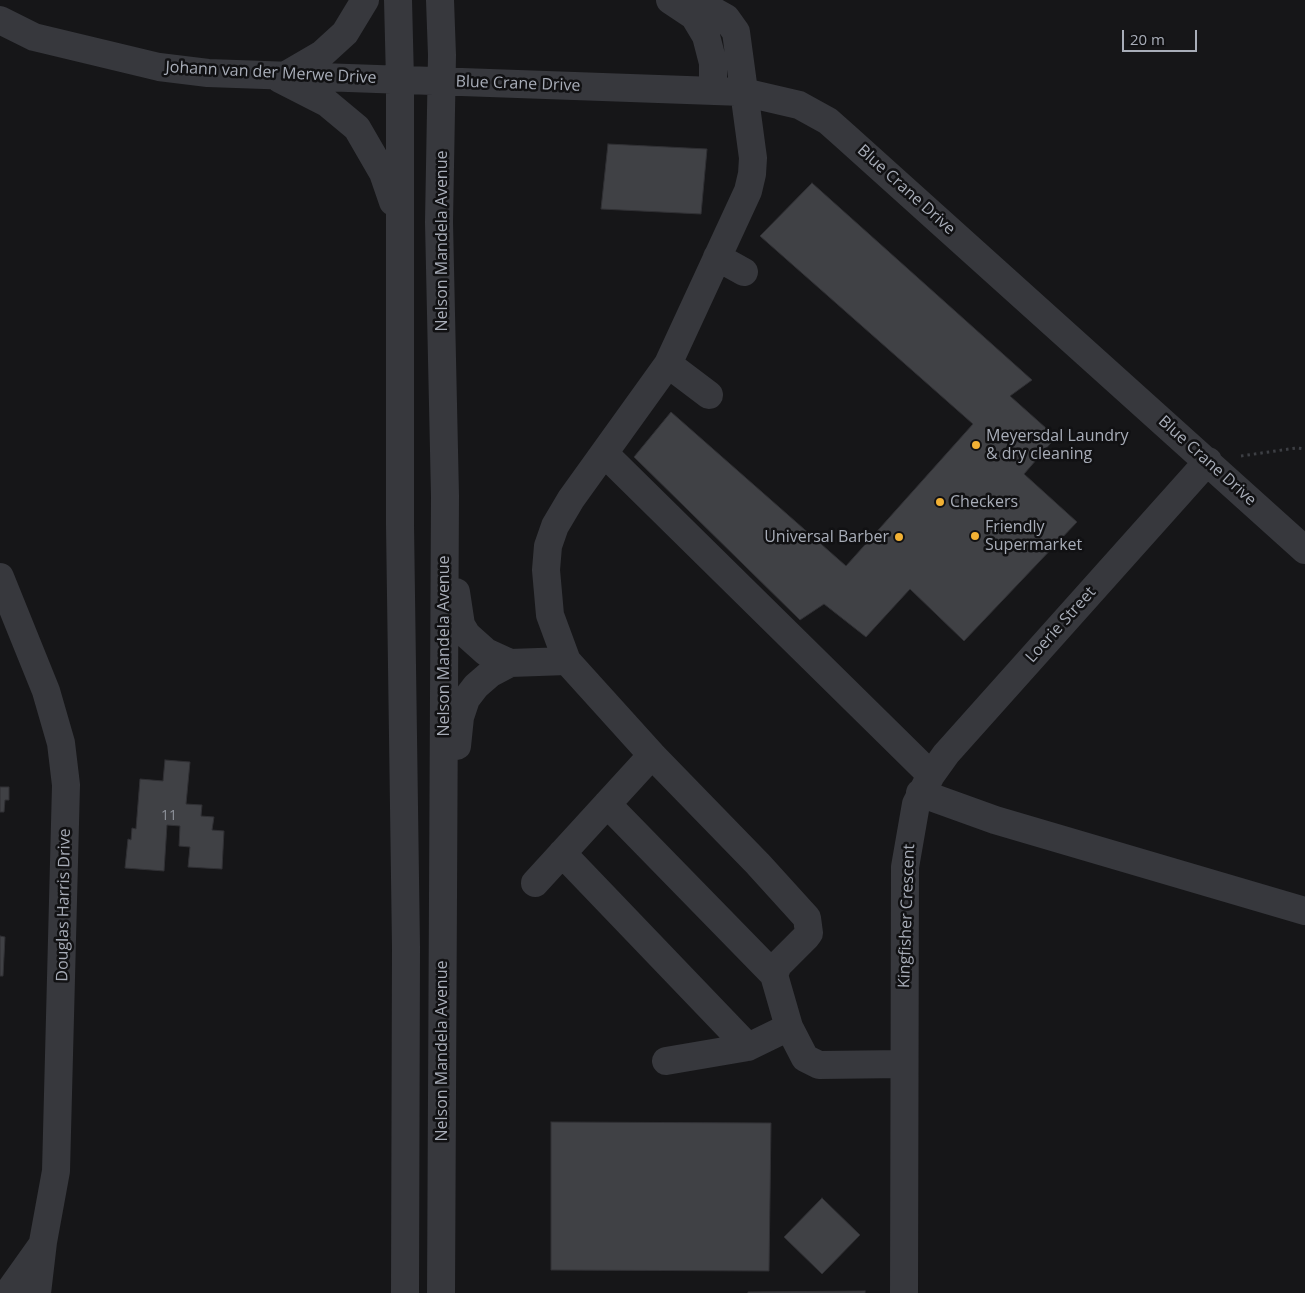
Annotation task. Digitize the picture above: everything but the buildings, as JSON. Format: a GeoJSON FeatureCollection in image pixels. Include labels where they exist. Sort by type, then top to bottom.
{"type":"FeatureCollection","features":[{"type":"Feature","properties":{"kind":"street"},"geometry":{"type":"LineString","coordinates":[[277,74],[322,54],[345,33],[365,0]]}},
{"type":"Feature","properties":{"kind":"street"},"geometry":{"type":"LineString","coordinates":[[398,0],[400,80],[400,525],[406,947],[405,1293]]}},
{"type":"Feature","properties":{"kind":"street","name":"Nelson Mandela Avenue"},"geometry":{"type":"LineString","coordinates":[[440,0],[442,82],[439,222],[445,496],[442,869],[442,1293]]}},
{"type":"Feature","properties":{"kind":"street"},"geometry":{"type":"LineString","coordinates":[[670,0],[694,16],[706,36],[713,64],[713,91]]}},
{"type":"Feature","properties":{"kind":"street"},"geometry":{"type":"LineString","coordinates":[[694,0],[726,18],[736,32],[753,158],[748,190],[690,320],[668,364],[571,499],[555,526],[548,546],[546,570],[550,615],[567,661],[652,755],[758,864],[807,918],[809,933],[778,965],[774,975]]}},
{"type":"Feature","properties":{"kind":"street","name":"Johann van der Merwe Drive"},"geometry":{"type":"LineString","coordinates":[[0,20],[34,37],[160,67],[208,73],[277,74],[400,80]]}},
{"type":"Feature","properties":{"kind":"street"},"geometry":{"type":"LineString","coordinates":[[277,74],[327,103],[357,128],[384,173],[400,220]]}},
{"type":"Feature","properties":{"kind":"street","name":"Blue Crane Drive"},"geometry":{"type":"LineString","coordinates":[[400,80],[743,92],[800,105],[828,122],[1305,550]]}},
{"type":"Feature","properties":{"kind":"street"},"geometry":{"type":"LineString","coordinates":[[717,257],[744,272]]}},
{"type":"Feature","properties":{"kind":"street"},"geometry":{"type":"LineString","coordinates":[[668,364],[709,395]]}},
{"type":"Feature","properties":{"kind":"street"},"geometry":{"type":"LineString","coordinates":[[604,454],[926,784],[995,820],[1305,911]]}},
{"type":"Feature","properties":{"kind":"street","name":"Loerie Street"},"geometry":{"type":"LineString","coordinates":[[926,784],[946,754],[1208,461]]}},
{"type":"Feature","properties":{"kind":"street"},"geometry":{"type":"LineString","coordinates":[[445,496],[461,625],[467,635],[486,652],[510,663]]}},
{"type":"Feature","properties":{"kind":"street","name":"Douglas Harris Drive"},"geometry":{"type":"LineString","coordinates":[[0,577],[46,691],[61,743],[66,785],[56,1171],[44,1242],[38,1293]]}},
{"type":"Feature","properties":{"kind":"street"},"geometry":{"type":"LineString","coordinates":[[442,869],[460,717],[466,699],[491,673],[510,663],[567,661]]}},
{"type":"Feature","properties":{"kind":"street"},"geometry":{"type":"LineString","coordinates":[[535,883],[652,755]]}},
{"type":"Feature","properties":{"kind":"street","name":"Kingfisher Crescent"},"geometry":{"type":"LineString","coordinates":[[904,1293],[905,868],[912,818],[926,784]]}},
{"type":"Feature","properties":{"kind":"street"},"geometry":{"type":"LineString","coordinates":[[608,804],[774,975],[789,1027],[805,1058],[819,1065],[904,1064]]}},
{"type":"Feature","properties":{"kind":"street"},"geometry":{"type":"LineString","coordinates":[[562,853],[748,1047]]}},
{"type":"Feature","properties":{"kind":"street"},"geometry":{"type":"LineString","coordinates":[[666,1061],[748,1047],[789,1027]]}},
{"type":"Feature","properties":{"kind":"street","name":"Douglas Harris Drive"},"geometry":{"type":"LineString","coordinates":[[8,1293],[44,1242]]}},
{"type":"Feature","properties":{"kind":"path"},"geometry":{"type":"LineString","coordinates":[[1208,461],[1296,448],[1305,449]]}},
{"type":"Feature","properties":{"kind":"place","name":"Meyersdal Laundry & dry cleaning"},"geometry":{"type":"Point","coordinates":[976,445]}},
{"type":"Feature","properties":{"kind":"place","name":"Checkers"},"geometry":{"type":"Point","coordinates":[940,502]}},
{"type":"Feature","properties":{"kind":"place","name":"Friendly Supermarket"},"geometry":{"type":"Point","coordinates":[975,536]}},
{"type":"Feature","properties":{"kind":"place","name":"Universal Barber"},"geometry":{"type":"Point","coordinates":[899,537]}}]}
